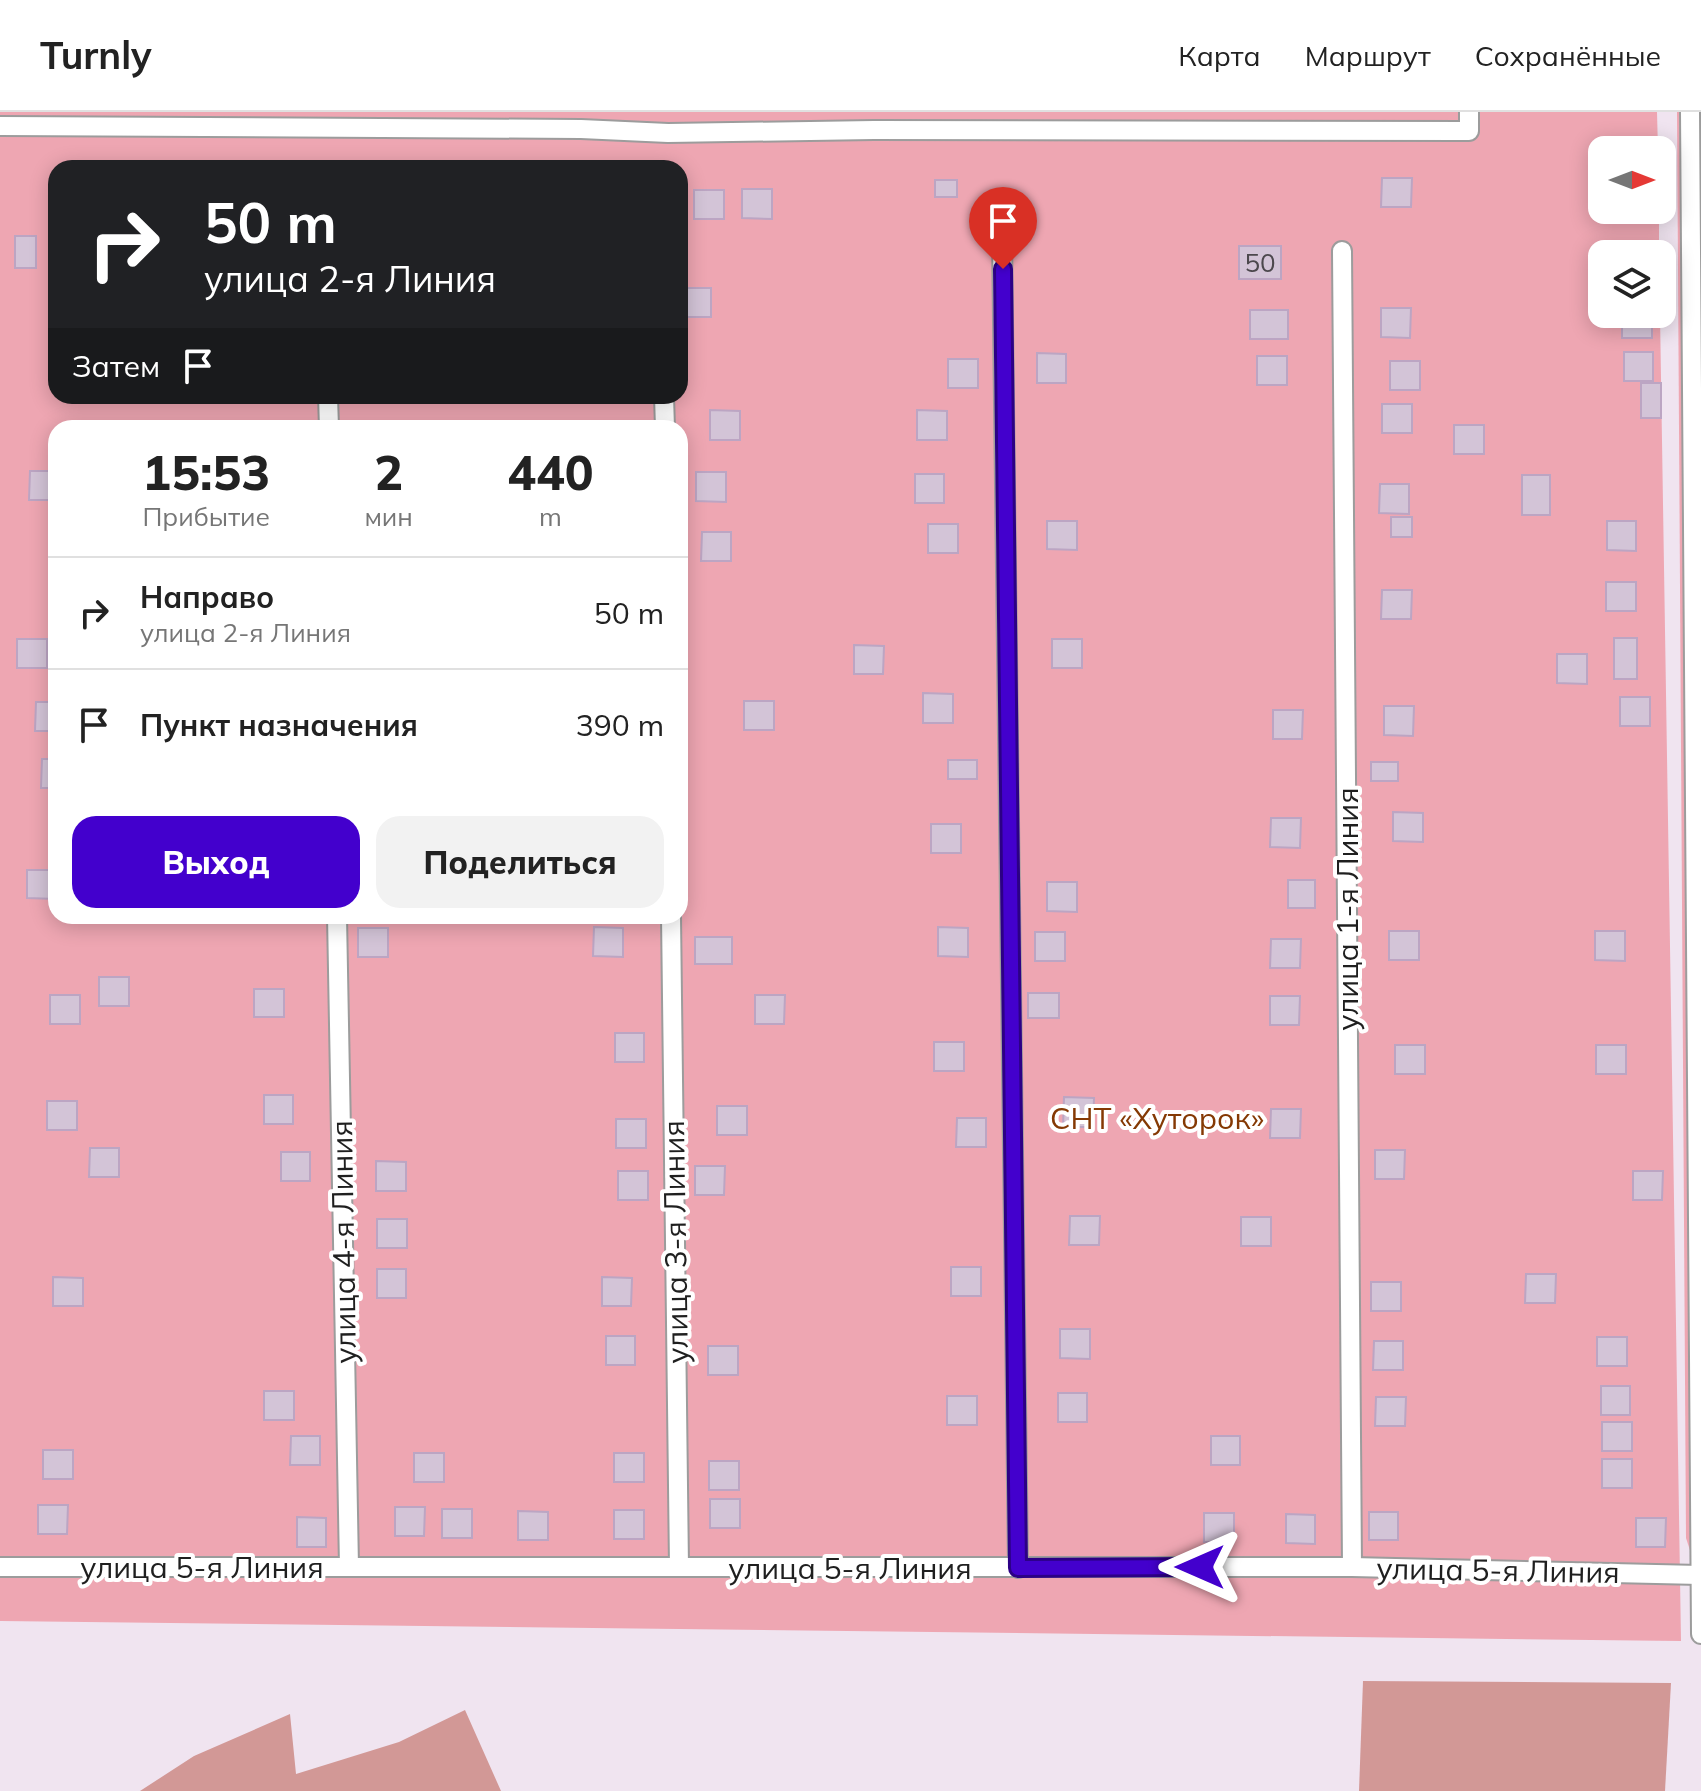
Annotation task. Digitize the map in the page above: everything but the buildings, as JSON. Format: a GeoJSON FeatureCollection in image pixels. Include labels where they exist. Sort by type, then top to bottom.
{"type":"FeatureCollection","features":[{"type":"Feature","properties":{"kind":"street"},"geometry":{"type":"LineString","coordinates":[[0,126],[284,120],[580,121],[668,133],[874,121],[1168,122],[1469,131],[1469,112]]}},
{"type":"Feature","properties":{"kind":"street"},"geometry":{"type":"LineString","coordinates":[[1690,112],[1696,280],[1701,1634]]}},
{"type":"Feature","properties":{"kind":"street"},"geometry":{"type":"LineString","coordinates":[[1002,238],[1018,1568]]}},
{"type":"Feature","properties":{"kind":"street","name":"улица 1-я Линия"},"geometry":{"type":"LineString","coordinates":[[1342,251],[1352,1567]]}},
{"type":"Feature","properties":{"kind":"street","name":"улица 4-я Линия"},"geometry":{"type":"LineString","coordinates":[[337,924],[349,1567]]}},
{"type":"Feature","properties":{"kind":"street","name":"улица 3-я Линия"},"geometry":{"type":"LineString","coordinates":[[671,924],[679,1567]]}},
{"type":"Feature","properties":{"kind":"street","name":"улица 5-я Линия"},"geometry":{"type":"LineString","coordinates":[[0,1567],[1352,1567],[1700,1575]]}},
{"type":"Feature","properties":{"kind":"green space","name":"СНТ «Хуторок»"},"geometry":{"type":"Polygon","coordinates":[[[0,112],[1657,112],[1658,136],[1588,136],[1588,224],[1659,224],[1659,240],[1588,240],[1588,328],[1660,328],[1681,1641],[0,1621],[0,112]]]}},
{"type":"Feature","properties":{"kind":"green space"},"geometry":{"type":"Polygon","coordinates":[[[1677,112],[1701,112],[1701,1584],[1686,1538],[1677,112]]]}},
{"type":"Feature","properties":{"kind":"shaded area"},"geometry":{"type":"Polygon","coordinates":[[[1363,1681],[1671,1683],[1665,1791],[1359,1791],[1363,1681]]]}},
{"type":"Feature","properties":{"kind":"shaded area"},"geometry":{"type":"Polygon","coordinates":[[[465,1710],[501,1791],[140,1791],[194,1756],[290,1714],[296,1774],[399,1742],[465,1710]]]}},
{"type":"Feature","properties":{"kind":"route"},"geometry":{"type":"LineString","coordinates":[[1003,269],[1018,1568],[1200,1567]]}}]}
